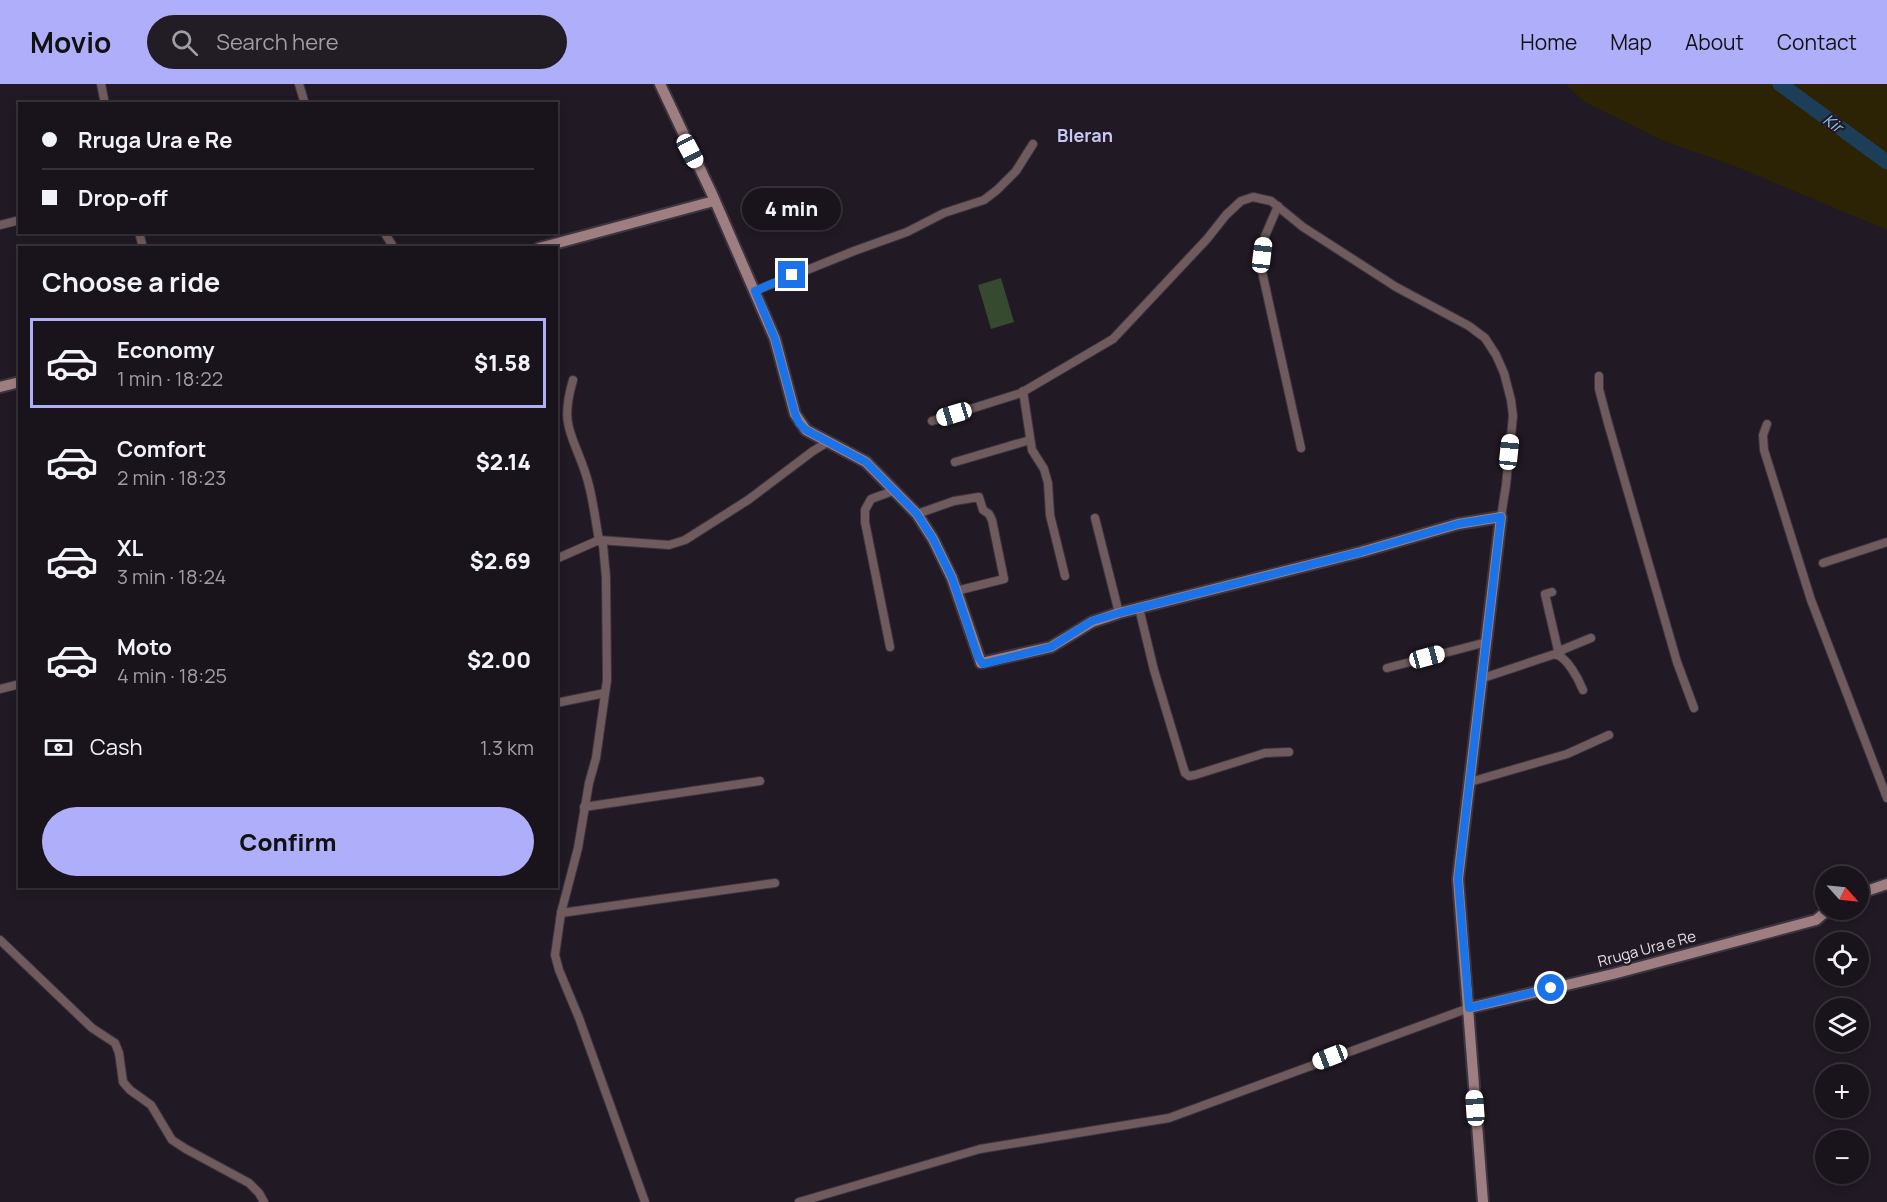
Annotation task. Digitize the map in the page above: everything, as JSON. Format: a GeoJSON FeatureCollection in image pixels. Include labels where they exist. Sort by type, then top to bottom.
{"type":"FeatureCollection","features":[{"type":"Feature","properties":{"kind":"street"},"geometry":{"type":"LineString","coordinates":[[101,84],[105,102]]}},
{"type":"Feature","properties":{"kind":"street"},"geometry":{"type":"LineString","coordinates":[[299,84],[304,102]]}},
{"type":"Feature","properties":{"kind":"street"},"geometry":{"type":"LineString","coordinates":[[660,84],[775,339],[795,414],[806,430],[866,462],[917,514],[933,539],[956,591],[978,657],[983,664],[1051,647],[1092,621],[1119,613],[1361,552],[1458,524],[1501,517]]}},
{"type":"Feature","properties":{"kind":"street"},"geometry":{"type":"LineString","coordinates":[[755,291],[907,232],[944,213],[984,200],[1016,171],[1033,144]]}},
{"type":"Feature","properties":{"kind":"street"},"geometry":{"type":"LineString","coordinates":[[932,421],[1023,391],[1113,339],[1207,239],[1226,215],[1241,201],[1253,196],[1271,201],[1303,227],[1396,287],[1469,326],[1485,338],[1504,373],[1513,416],[1458,879],[1483,1202]]}},
{"type":"Feature","properties":{"kind":"street"},"geometry":{"type":"LineString","coordinates":[[546,246],[714,201]]}},
{"type":"Feature","properties":{"kind":"street"},"geometry":{"type":"LineString","coordinates":[[1278,206],[1264,236],[1261,267],[1301,448]]}},
{"type":"Feature","properties":{"kind":"street"},"geometry":{"type":"LineString","coordinates":[[0,225],[18,220]]}},
{"type":"Feature","properties":{"kind":"street"},"geometry":{"type":"LineString","coordinates":[[1599,376],[1599,389],[1608,423],[1677,662],[1694,708]]}},
{"type":"Feature","properties":{"kind":"street"},"geometry":{"type":"LineString","coordinates":[[573,380],[566,412],[570,436],[586,475],[599,540],[603,545],[606,577],[607,680],[596,758],[584,807],[578,848],[561,914],[555,955],[645,1202]]}},
{"type":"Feature","properties":{"kind":"street"},"geometry":{"type":"LineString","coordinates":[[0,387],[18,382]]}},
{"type":"Feature","properties":{"kind":"street"},"geometry":{"type":"LineString","coordinates":[[1023,391],[1032,450],[1046,476],[1050,515],[1065,576]]}},
{"type":"Feature","properties":{"kind":"street"},"geometry":{"type":"LineString","coordinates":[[1767,424],[1763,435],[1764,450],[1808,589],[1887,798]]}},
{"type":"Feature","properties":{"kind":"street"},"geometry":{"type":"LineString","coordinates":[[955,462],[1030,440]]}},
{"type":"Feature","properties":{"kind":"street"},"geometry":{"type":"LineString","coordinates":[[558,557],[599,540],[669,545],[685,540],[748,500],[828,442]]}},
{"type":"Feature","properties":{"kind":"street"},"geometry":{"type":"LineString","coordinates":[[890,647],[876,581],[865,510],[871,499],[893,491]]}},
{"type":"Feature","properties":{"kind":"street"},"geometry":{"type":"LineString","coordinates":[[917,514],[954,501],[979,497],[983,510],[990,516],[1000,549],[1004,579],[956,591]]}},
{"type":"Feature","properties":{"kind":"street"},"geometry":{"type":"LineString","coordinates":[[1095,518],[1119,613]]}},
{"type":"Feature","properties":{"kind":"street"},"geometry":{"type":"LineString","coordinates":[[1823,563],[1887,542]]}},
{"type":"Feature","properties":{"kind":"street"},"geometry":{"type":"LineString","coordinates":[[1552,592],[1545,594],[1558,650],[1557,655]]}},
{"type":"Feature","properties":{"kind":"street"},"geometry":{"type":"LineString","coordinates":[[1139,608],[1156,681],[1185,773],[1189,776],[1195,775],[1265,753],[1289,752]]}},
{"type":"Feature","properties":{"kind":"street"},"geometry":{"type":"LineString","coordinates":[[1557,655],[1564,649],[1591,638]]}},
{"type":"Feature","properties":{"kind":"street"},"geometry":{"type":"LineString","coordinates":[[1386,668],[1487,642]]}},
{"type":"Feature","properties":{"kind":"street"},"geometry":{"type":"LineString","coordinates":[[1483,678],[1555,654],[1560,655],[1568,665],[1583,690]]}},
{"type":"Feature","properties":{"kind":"street"},"geometry":{"type":"LineString","coordinates":[[0,689],[18,684]]}},
{"type":"Feature","properties":{"kind":"street"},"geometry":{"type":"LineString","coordinates":[[558,703],[605,693]]}},
{"type":"Feature","properties":{"kind":"street"},"geometry":{"type":"LineString","coordinates":[[1470,782],[1567,754],[1609,735]]}},
{"type":"Feature","properties":{"kind":"street"},"geometry":{"type":"LineString","coordinates":[[584,807],[760,781]]}},
{"type":"Feature","properties":{"kind":"street"},"geometry":{"type":"LineString","coordinates":[[561,914],[775,883]]}},
{"type":"Feature","properties":{"kind":"street"},"geometry":{"type":"LineString","coordinates":[[1869,890],[1887,884]]}},
{"type":"Feature","properties":{"kind":"street","name":"Rruga Ura e Re"},"geometry":{"type":"LineString","coordinates":[[1469,1008],[1612,974],[1816,920]]}},
{"type":"Feature","properties":{"kind":"street"},"geometry":{"type":"LineString","coordinates":[[0,940],[92,1028],[115,1043],[119,1053],[123,1082],[151,1105],[172,1140],[249,1183],[264,1202]]}},
{"type":"Feature","properties":{"kind":"street"},"geometry":{"type":"LineString","coordinates":[[799,1202],[980,1149],[1169,1118],[1469,1008]]}},
{"type":"Feature","properties":{"kind":"green space"},"geometry":{"type":"Polygon","coordinates":[[[1001,278],[1014,322],[991,329],[978,285],[1001,278]]]}},
{"type":"Feature","properties":{"kind":"sand"},"geometry":{"type":"Polygon","coordinates":[[[1565,84],[1887,84],[1887,230],[1737,167],[1664,141],[1585,102],[1565,84]]]}},
{"type":"Feature","properties":{"kind":"waterway","name":"Kir"},"geometry":{"type":"LineString","coordinates":[[1780,84],[1887,162]]}},
{"type":"Feature","properties":{"kind":"district","name":"Bleran"},"geometry":{"type":"Point","coordinates":[1085,136]}},
{"type":"Feature","properties":{"kind":"route"},"geometry":{"type":"LineString","coordinates":[[792,275],[755,291],[775,339],[799,423],[806,430],[866,462],[917,514],[933,539],[952,578],[978,657],[983,664],[1051,647],[1092,621],[1119,613],[1361,552],[1458,524],[1501,517],[1459,860],[1462,945],[1469,1008],[1551,988]]}}]}
